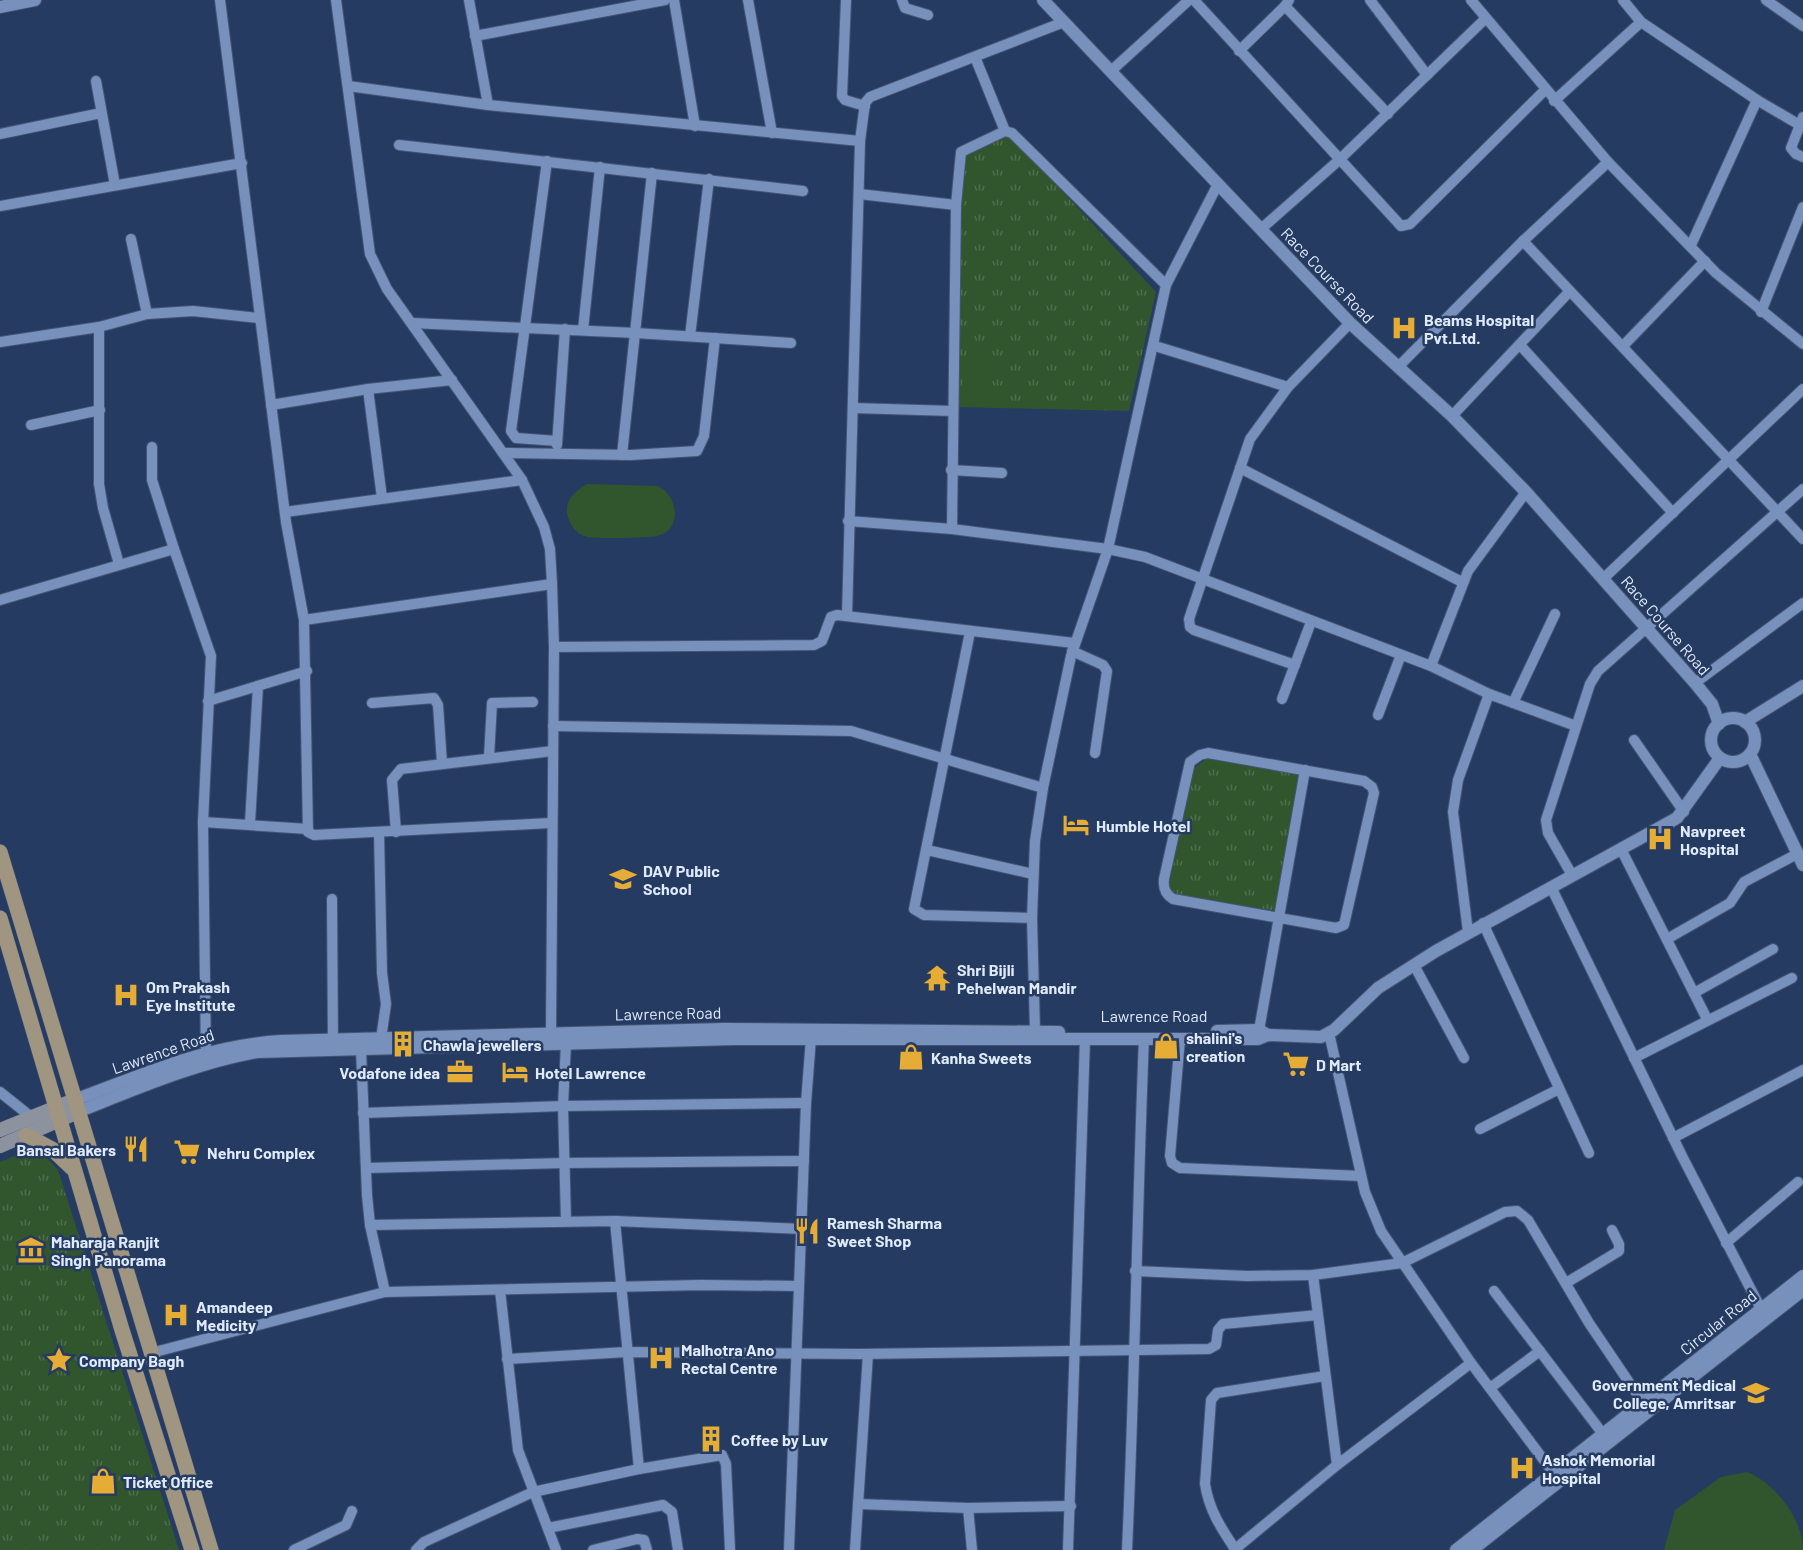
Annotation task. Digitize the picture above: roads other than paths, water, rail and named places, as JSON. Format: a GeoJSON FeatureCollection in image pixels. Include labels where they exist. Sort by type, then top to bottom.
{"type":"FeatureCollection","features":[{"type":"Feature","properties":{"kind":"main road"},"geometry":{"type":"LineString","coordinates":[[0,852],[211,1550]]}},
{"type":"Feature","properties":{"kind":"main road"},"geometry":{"type":"LineString","coordinates":[[0,918],[75,1173],[192,1550]]}},
{"type":"Feature","properties":{"kind":"main road"},"geometry":{"type":"LineString","coordinates":[[0,1146],[26,1135],[58,1113],[78,1105]]}},
{"type":"Feature","properties":{"kind":"main road"},"geometry":{"type":"LineString","coordinates":[[0,1130],[30,1116],[58,1113]]}},
{"type":"Feature","properties":{"kind":"main road"},"geometry":{"type":"LineString","coordinates":[[26,1135],[52,1149],[75,1173]]}},
{"type":"Feature","properties":{"kind":"street"},"geometry":{"type":"LineString","coordinates":[[0,7],[35,0]]}},
{"type":"Feature","properties":{"kind":"street"},"geometry":{"type":"LineString","coordinates":[[220,0],[285,512],[304,620],[307,671],[308,829]]}},
{"type":"Feature","properties":{"kind":"street"},"geometry":{"type":"LineString","coordinates":[[336,0],[370,254],[387,289],[522,480],[544,527],[550,549],[555,647],[551,824],[551,1032]]}},
{"type":"Feature","properties":{"kind":"street"},"geometry":{"type":"LineString","coordinates":[[469,0],[488,105]]}},
{"type":"Feature","properties":{"kind":"street"},"geometry":{"type":"LineString","coordinates":[[475,36],[607,6],[665,0]]}},
{"type":"Feature","properties":{"kind":"street"},"geometry":{"type":"LineString","coordinates":[[674,0],[694,126]]}},
{"type":"Feature","properties":{"kind":"street"},"geometry":{"type":"LineString","coordinates":[[748,0],[772,133]]}},
{"type":"Feature","properties":{"kind":"street"},"geometry":{"type":"LineString","coordinates":[[846,0],[842,96],[845,100],[865,106]]}},
{"type":"Feature","properties":{"kind":"street"},"geometry":{"type":"LineString","coordinates":[[902,0],[908,10],[928,15]]}},
{"type":"Feature","properties":{"kind":"street","name":"Race Course Road"},"geometry":{"type":"LineString","coordinates":[[1043,0],[1350,323],[1452,416],[1526,492],[1647,627],[1712,704]]}},
{"type":"Feature","properties":{"kind":"street"},"geometry":{"type":"LineString","coordinates":[[1111,71],[1188,0]]}},
{"type":"Feature","properties":{"kind":"street"},"geometry":{"type":"LineString","coordinates":[[1194,0],[1396,224],[1406,226],[1545,90]]}},
{"type":"Feature","properties":{"kind":"street"},"geometry":{"type":"LineString","coordinates":[[1370,0],[1428,75]]}},
{"type":"Feature","properties":{"kind":"street"},"geometry":{"type":"LineString","coordinates":[[1471,0],[1554,101],[1608,162],[1706,261],[1761,312],[1803,344]]}},
{"type":"Feature","properties":{"kind":"street"},"geometry":{"type":"LineString","coordinates":[[1623,0],[1641,22],[1757,100],[1801,121],[1791,148],[1803,157]]}},
{"type":"Feature","properties":{"kind":"street"},"geometry":{"type":"LineString","coordinates":[[1768,1],[1803,26]]}},
{"type":"Feature","properties":{"kind":"street"},"geometry":{"type":"LineString","coordinates":[[1239,51],[1287,3],[1388,114]]}},
{"type":"Feature","properties":{"kind":"street"},"geometry":{"type":"LineString","coordinates":[[1261,230],[1388,114],[1485,19]]}},
{"type":"Feature","properties":{"kind":"street"},"geometry":{"type":"LineString","coordinates":[[847,616],[860,141],[865,106],[870,98],[1064,22]]}},
{"type":"Feature","properties":{"kind":"street"},"geometry":{"type":"LineString","coordinates":[[1554,101],[1641,22]]}},
{"type":"Feature","properties":{"kind":"street"},"geometry":{"type":"LineString","coordinates":[[975,57],[1005,131]]}},
{"type":"Feature","properties":{"kind":"street"},"geometry":{"type":"LineString","coordinates":[[96,81],[115,185]]}},
{"type":"Feature","properties":{"kind":"street"},"geometry":{"type":"LineString","coordinates":[[348,86],[488,105],[860,141]]}},
{"type":"Feature","properties":{"kind":"street"},"geometry":{"type":"LineString","coordinates":[[1691,245],[1757,100]]}},
{"type":"Feature","properties":{"kind":"street"},"geometry":{"type":"LineString","coordinates":[[0,134],[101,113]]}},
{"type":"Feature","properties":{"kind":"street"},"geometry":{"type":"LineString","coordinates":[[952,529],[956,205],[961,152],[1005,131],[1012,133],[1166,285]]}},
{"type":"Feature","properties":{"kind":"street"},"geometry":{"type":"LineString","coordinates":[[399,145],[803,191]]}},
{"type":"Feature","properties":{"kind":"street"},"geometry":{"type":"LineString","coordinates":[[547,161],[511,431],[516,438],[557,441]]}},
{"type":"Feature","properties":{"kind":"street"},"geometry":{"type":"LineString","coordinates":[[1399,366],[1523,241],[1608,162]]}},
{"type":"Feature","properties":{"kind":"street"},"geometry":{"type":"LineString","coordinates":[[0,206],[242,163]]}},
{"type":"Feature","properties":{"kind":"street"},"geometry":{"type":"LineString","coordinates":[[583,330],[600,167]]}},
{"type":"Feature","properties":{"kind":"street"},"geometry":{"type":"LineString","coordinates":[[622,455],[652,173]]}},
{"type":"Feature","properties":{"kind":"street"},"geometry":{"type":"LineString","coordinates":[[690,336],[709,179]]}},
{"type":"Feature","properties":{"kind":"street"},"geometry":{"type":"LineString","coordinates":[[1035,1031],[1033,874],[1043,788],[1073,647],[1108,549],[1155,346],[1166,285],[1218,184]]}},
{"type":"Feature","properties":{"kind":"street"},"geometry":{"type":"LineString","coordinates":[[860,194],[956,205]]}},
{"type":"Feature","properties":{"kind":"street"},"geometry":{"type":"LineString","coordinates":[[1761,312],[1803,207]]}},
{"type":"Feature","properties":{"kind":"street"},"geometry":{"type":"LineString","coordinates":[[131,239],[147,314]]}},
{"type":"Feature","properties":{"kind":"street"},"geometry":{"type":"LineString","coordinates":[[1523,241],[1803,539]]}},
{"type":"Feature","properties":{"kind":"street"},"geometry":{"type":"LineString","coordinates":[[1623,346],[1706,261]]}},
{"type":"Feature","properties":{"kind":"street"},"geometry":{"type":"LineString","coordinates":[[1452,416],[1569,292]]}},
{"type":"Feature","properties":{"kind":"street"},"geometry":{"type":"LineString","coordinates":[[0,342],[99,327],[147,314],[193,311],[259,318]]}},
{"type":"Feature","properties":{"kind":"street"},"geometry":{"type":"LineString","coordinates":[[411,323],[565,329],[791,343]]}},
{"type":"Feature","properties":{"kind":"street"},"geometry":{"type":"LineString","coordinates":[[1295,665],[1190,627],[1189,619],[1250,439],[1288,387],[1350,323]]}},
{"type":"Feature","properties":{"kind":"street"},"geometry":{"type":"LineString","coordinates":[[99,327],[99,484],[103,508],[119,564]]}},
{"type":"Feature","properties":{"kind":"street"},"geometry":{"type":"LineString","coordinates":[[556,454],[565,329]]}},
{"type":"Feature","properties":{"kind":"street"},"geometry":{"type":"LineString","coordinates":[[503,453],[622,455],[692,453],[699,449],[704,436],[715,338]]}},
{"type":"Feature","properties":{"kind":"street"},"geometry":{"type":"LineString","coordinates":[[1520,345],[1673,513]]}},
{"type":"Feature","properties":{"kind":"street"},"geometry":{"type":"LineString","coordinates":[[1155,346],[1288,387]]}},
{"type":"Feature","properties":{"kind":"street"},"geometry":{"type":"LineString","coordinates":[[272,405],[368,389],[452,380]]}},
{"type":"Feature","properties":{"kind":"street"},"geometry":{"type":"LineString","coordinates":[[368,389],[382,498]]}},
{"type":"Feature","properties":{"kind":"street"},"geometry":{"type":"LineString","coordinates":[[1604,578],[1803,390]]}},
{"type":"Feature","properties":{"kind":"street"},"geometry":{"type":"LineString","coordinates":[[853,408],[952,411]]}},
{"type":"Feature","properties":{"kind":"street"},"geometry":{"type":"LineString","coordinates":[[31,425],[100,410]]}},
{"type":"Feature","properties":{"kind":"street"},"geometry":{"type":"LineString","coordinates":[[152,447],[152,480],[211,656],[203,822],[206,1058]]}},
{"type":"Feature","properties":{"kind":"street"},"geometry":{"type":"LineString","coordinates":[[1240,468],[1462,582]]}},
{"type":"Feature","properties":{"kind":"street"},"geometry":{"type":"LineString","coordinates":[[951,471],[1002,473]]}},
{"type":"Feature","properties":{"kind":"street"},"geometry":{"type":"LineString","coordinates":[[285,512],[522,480]]}},
{"type":"Feature","properties":{"kind":"street"},"geometry":{"type":"LineString","coordinates":[[1572,875],[1548,833],[1546,820],[1594,677],[1803,489]]}},
{"type":"Feature","properties":{"kind":"street"},"geometry":{"type":"LineString","coordinates":[[1431,666],[1462,582],[1475,559],[1526,492]]}},
{"type":"Feature","properties":{"kind":"street"},"geometry":{"type":"LineString","coordinates":[[848,521],[952,529],[1108,549],[1145,557],[1431,666],[1489,694],[1576,726]]}},
{"type":"Feature","properties":{"kind":"street"},"geometry":{"type":"LineString","coordinates":[[0,600],[174,549]]}},
{"type":"Feature","properties":{"kind":"street"},"geometry":{"type":"LineString","coordinates":[[304,620],[552,584]]}},
{"type":"Feature","properties":{"kind":"street"},"geometry":{"type":"LineString","coordinates":[[1695,683],[1803,603]]}},
{"type":"Feature","properties":{"kind":"street"},"geometry":{"type":"LineString","coordinates":[[1513,703],[1555,614]]}},
{"type":"Feature","properties":{"kind":"street"},"geometry":{"type":"LineString","coordinates":[[555,647],[814,645],[822,641],[832,616],[847,616],[1073,647],[1103,665],[1107,671],[1095,753]]}},
{"type":"Feature","properties":{"kind":"street"},"geometry":{"type":"LineString","coordinates":[[1282,699],[1311,622]]}},
{"type":"Feature","properties":{"kind":"street"},"geometry":{"type":"LineString","coordinates":[[970,632],[927,850],[914,903],[918,913],[1032,918]]}},
{"type":"Feature","properties":{"kind":"street"},"geometry":{"type":"LineString","coordinates":[[1378,715],[1401,655]]}},
{"type":"Feature","properties":{"kind":"street"},"geometry":{"type":"LineString","coordinates":[[208,701],[307,671]]}},
{"type":"Feature","properties":{"kind":"street"},"geometry":{"type":"LineString","coordinates":[[250,824],[258,686]]}},
{"type":"Feature","properties":{"kind":"street"},"geometry":{"type":"LineString","coordinates":[[1719,724],[1740,720],[1803,686]]}},
{"type":"Feature","properties":{"kind":"street"},"geometry":{"type":"LineString","coordinates":[[1468,932],[1453,812],[1458,780],[1489,694]]}},
{"type":"Feature","properties":{"kind":"street"},"geometry":{"type":"LineString","coordinates":[[372,703],[434,698],[438,705],[442,763]]}},
{"type":"Feature","properties":{"kind":"street"},"geometry":{"type":"LineString","coordinates":[[489,757],[492,703],[533,702]]}},
{"type":"Feature","properties":{"kind":"street"},"geometry":{"type":"LineString","coordinates":[[1712,704],[1752,729],[1755,740],[1750,754],[1736,762],[1720,758]]}},
{"type":"Feature","properties":{"kind":"street"},"geometry":{"type":"LineString","coordinates":[[1712,704],[1719,724],[1712,741],[1720,758]]}},
{"type":"Feature","properties":{"kind":"street"},"geometry":{"type":"LineString","coordinates":[[553,726],[851,730],[1043,788]]}},
{"type":"Feature","properties":{"kind":"street"},"geometry":{"type":"LineString","coordinates":[[1634,740],[1684,812]]}},
{"type":"Feature","properties":{"kind":"street"},"geometry":{"type":"LineString","coordinates":[[396,832],[394,776],[406,768],[553,751]]}},
{"type":"Feature","properties":{"kind":"street"},"geometry":{"type":"LineString","coordinates":[[1208,753],[1305,770],[1364,781],[1372,787],[1374,793],[1344,925],[1336,928],[1279,916],[1173,899],[1164,891],[1164,879],[1190,762],[1208,753]]}},
{"type":"Feature","properties":{"kind":"street"},"geometry":{"type":"LineString","coordinates":[[1666,939],[1730,903],[1744,882],[1800,860],[1750,754]]}},
{"type":"Feature","properties":{"kind":"street"},"geometry":{"type":"LineString","coordinates":[[1557,1477],[1471,1363],[1402,1263],[1376,1220],[1361,1176],[1329,1033],[1378,988],[1414,965],[1468,932],[1663,827],[1684,812],[1720,758]]}},
{"type":"Feature","properties":{"kind":"street"},"geometry":{"type":"LineString","coordinates":[[1262,1035],[1279,916],[1305,770]]}},
{"type":"Feature","properties":{"kind":"street"},"geometry":{"type":"LineString","coordinates":[[203,822],[308,829],[314,835],[551,824]]}},
{"type":"Feature","properties":{"kind":"street"},"geometry":{"type":"LineString","coordinates":[[379,833],[382,973],[386,1004],[381,1039]]}},
{"type":"Feature","properties":{"kind":"street"},"geometry":{"type":"LineString","coordinates":[[1621,849],[1707,1019]]}},
{"type":"Feature","properties":{"kind":"street"},"geometry":{"type":"LineString","coordinates":[[927,850],[1033,874]]}},
{"type":"Feature","properties":{"kind":"street"},"geometry":{"type":"LineString","coordinates":[[1551,887],[1673,1138],[1761,1310]]}},
{"type":"Feature","properties":{"kind":"street"},"geometry":{"type":"LineString","coordinates":[[332,899],[333,1045]]}},
{"type":"Feature","properties":{"kind":"street"},"geometry":{"type":"LineString","coordinates":[[1484,924],[1588,1152]]}},
{"type":"Feature","properties":{"kind":"street"},"geometry":{"type":"LineString","coordinates":[[1694,993],[1773,949]]}},
{"type":"Feature","properties":{"kind":"street"},"geometry":{"type":"LineString","coordinates":[[1414,965],[1464,1058]]}},
{"type":"Feature","properties":{"kind":"street"},"geometry":{"type":"LineString","coordinates":[[1634,1058],[1707,1019],[1792,978]]}},
{"type":"Feature","properties":{"kind":"street","name":"Lawrence Road"},"geometry":{"type":"LineString","coordinates":[[78,1105],[206,1058],[256,1043],[333,1045],[362,1050],[566,1043],[668,1035],[1035,1031],[1316,1037],[1329,1033]]}},
{"type":"Feature","properties":{"kind":"street","name":"Lawrence Road"},"geometry":{"type":"LineString","coordinates":[[333,1045],[381,1039],[467,1038],[551,1032],[811,1038],[1180,1039],[1262,1035]]}},
{"type":"Feature","properties":{"kind":"street"},"geometry":{"type":"LineString","coordinates":[[789,1550],[806,1103],[811,1038]]}},
{"type":"Feature","properties":{"kind":"street"},"geometry":{"type":"LineString","coordinates":[[1127,1550],[1136,1348],[1135,1271],[1144,1038]]}},
{"type":"Feature","properties":{"kind":"street"},"geometry":{"type":"LineString","coordinates":[[1068,1550],[1085,1039]]}},
{"type":"Feature","properties":{"kind":"street"},"geometry":{"type":"LineString","coordinates":[[1180,1039],[1170,1156],[1175,1166],[1275,1174],[1361,1176]]}},
{"type":"Feature","properties":{"kind":"street"},"geometry":{"type":"LineString","coordinates":[[566,1043],[563,1106],[566,1221]]}},
{"type":"Feature","properties":{"kind":"street"},"geometry":{"type":"LineString","coordinates":[[362,1050],[363,1113],[370,1225],[385,1292]]}},
{"type":"Feature","properties":{"kind":"street"},"geometry":{"type":"LineString","coordinates":[[1673,1138],[1803,1070]]}},
{"type":"Feature","properties":{"kind":"street"},"geometry":{"type":"LineString","coordinates":[[1480,1129],[1559,1089]]}},
{"type":"Feature","properties":{"kind":"street"},"geometry":{"type":"LineString","coordinates":[[0,1092],[30,1116]]}},
{"type":"Feature","properties":{"kind":"street"},"geometry":{"type":"LineString","coordinates":[[363,1113],[563,1106],[806,1103]]}},
{"type":"Feature","properties":{"kind":"street"},"geometry":{"type":"LineString","coordinates":[[366,1168],[564,1162],[804,1161]]}},
{"type":"Feature","properties":{"kind":"street"},"geometry":{"type":"LineString","coordinates":[[1726,1243],[1798,1182]]}},
{"type":"Feature","properties":{"kind":"street"},"geometry":{"type":"LineString","coordinates":[[1135,1271],[1220,1275],[1313,1275],[1402,1263],[1504,1212],[1517,1211],[1528,1220],[1643,1403]]}},
{"type":"Feature","properties":{"kind":"street"},"geometry":{"type":"LineString","coordinates":[[370,1225],[615,1221],[802,1229]]}},
{"type":"Feature","properties":{"kind":"street"},"geometry":{"type":"LineString","coordinates":[[615,1221],[639,1468]]}},
{"type":"Feature","properties":{"kind":"street"},"geometry":{"type":"LineString","coordinates":[[1566,1283],[1619,1251],[1619,1244],[1612,1230]]}},
{"type":"Feature","properties":{"kind":"street"},"geometry":{"type":"LineString","coordinates":[[1313,1275],[1337,1465]]}},
{"type":"Feature","properties":{"kind":"street","name":"Circular Road"},"geometry":{"type":"LineString","coordinates":[[1472,1550],[1604,1434],[1803,1276]]}},
{"type":"Feature","properties":{"kind":"street"},"geometry":{"type":"LineString","coordinates":[[151,1353],[385,1292],[799,1286]]}},
{"type":"Feature","properties":{"kind":"street"},"geometry":{"type":"LineString","coordinates":[[500,1290],[518,1450],[556,1550]]}},
{"type":"Feature","properties":{"kind":"street","name":"Circular Road"},"geometry":{"type":"LineString","coordinates":[[1456,1550],[1557,1477],[1803,1290]]}},
{"type":"Feature","properties":{"kind":"street"},"geometry":{"type":"LineString","coordinates":[[1494,1291],[1604,1434]]}},
{"type":"Feature","properties":{"kind":"street"},"geometry":{"type":"LineString","coordinates":[[507,1359],[627,1352],[868,1354],[1136,1348],[1209,1349],[1216,1345],[1220,1326],[1227,1323],[1318,1315]]}},
{"type":"Feature","properties":{"kind":"street"},"geometry":{"type":"LineString","coordinates":[[1490,1388],[1540,1351]]}},
{"type":"Feature","properties":{"kind":"street"},"geometry":{"type":"LineString","coordinates":[[855,1550],[868,1354]]}},
{"type":"Feature","properties":{"kind":"street"},"geometry":{"type":"LineString","coordinates":[[1325,1376],[1217,1394],[1211,1400],[1207,1495],[1215,1517],[1234,1550],[1337,1465],[1471,1363]]}},
{"type":"Feature","properties":{"kind":"street"},"geometry":{"type":"LineString","coordinates":[[416,1550],[424,1542],[533,1492],[639,1468],[722,1455],[726,1464],[730,1550]]}},
{"type":"Feature","properties":{"kind":"street"},"geometry":{"type":"LineString","coordinates":[[858,1504],[968,1508],[1071,1506]]}},
{"type":"Feature","properties":{"kind":"street"},"geometry":{"type":"LineString","coordinates":[[548,1528],[663,1505],[672,1512],[678,1550]]}},
{"type":"Feature","properties":{"kind":"street"},"geometry":{"type":"LineString","coordinates":[[968,1508],[972,1550]]}},
{"type":"Feature","properties":{"kind":"street"},"geometry":{"type":"LineString","coordinates":[[294,1550],[345,1525],[352,1511]]}},
{"type":"Feature","properties":{"kind":"street"},"geometry":{"type":"LineString","coordinates":[[593,1550],[637,1539],[645,1540],[647,1550]]}},
{"type":"Feature","properties":{"kind":"place","name":"Beams Hospital Pvt.Ltd."},"geometry":{"type":"Point","coordinates":[1404,328]}},
{"type":"Feature","properties":{"kind":"place","name":"Humble Hotel"},"geometry":{"type":"Point","coordinates":[1076,825]}},
{"type":"Feature","properties":{"kind":"place","name":"Navpreet Hospital"},"geometry":{"type":"Point","coordinates":[1660,839]}},
{"type":"Feature","properties":{"kind":"place","name":"DAV Public School"},"geometry":{"type":"Point","coordinates":[623,879]}},
{"type":"Feature","properties":{"kind":"place","name":"Shri Bijli Pehelwan Mandir"},"geometry":{"type":"Point","coordinates":[937,978]}},
{"type":"Feature","properties":{"kind":"place","name":"Om Prakash Eye Institute"},"geometry":{"type":"Point","coordinates":[126,995]}},
{"type":"Feature","properties":{"kind":"place","name":"Chawla jewellers"},"geometry":{"type":"Point","coordinates":[403,1044]}},
{"type":"Feature","properties":{"kind":"place","name":"shalini's creation"},"geometry":{"type":"Point","coordinates":[1166,1046]}},
{"type":"Feature","properties":{"kind":"place","name":"Kanha Sweets"},"geometry":{"type":"Point","coordinates":[911,1057]}},
{"type":"Feature","properties":{"kind":"place","name":"D Mart"},"geometry":{"type":"Point","coordinates":[1296,1064]}},
{"type":"Feature","properties":{"kind":"place","name":"Vodafone idea"},"geometry":{"type":"Point","coordinates":[460,1072]}},
{"type":"Feature","properties":{"kind":"place","name":"Hotel Lawrence"},"geometry":{"type":"Point","coordinates":[515,1072]}},
{"type":"Feature","properties":{"kind":"place","name":"Bansal Bakers"},"geometry":{"type":"Point","coordinates":[136,1149]}},
{"type":"Feature","properties":{"kind":"place","name":"Nehru Complex"},"geometry":{"type":"Point","coordinates":[187,1152]}},
{"type":"Feature","properties":{"kind":"place","name":"Ramesh Sharma Sweet Shop"},"geometry":{"type":"Point","coordinates":[807,1231]}},
{"type":"Feature","properties":{"kind":"place","name":"Maharaja Ranjit Singh Panorama"},"geometry":{"type":"Point","coordinates":[31,1250]}},
{"type":"Feature","properties":{"kind":"place","name":"Amandeep Medicity"},"geometry":{"type":"Point","coordinates":[176,1315]}},
{"type":"Feature","properties":{"kind":"place","name":"Malhotra Ano Rectal Centre"},"geometry":{"type":"Point","coordinates":[661,1358]}},
{"type":"Feature","properties":{"kind":"place","name":"Company Bagh"},"geometry":{"type":"Point","coordinates":[59,1360]}},
{"type":"Feature","properties":{"kind":"place","name":"Government Medical College, Amritsar"},"geometry":{"type":"Point","coordinates":[1756,1393]}},
{"type":"Feature","properties":{"kind":"place","name":"Coffee by Luv"},"geometry":{"type":"Point","coordinates":[711,1439]}},
{"type":"Feature","properties":{"kind":"place","name":"Ashok Memorial Hospital"},"geometry":{"type":"Point","coordinates":[1522,1468]}},
{"type":"Feature","properties":{"kind":"place","name":"Ticket Office"},"geometry":{"type":"Point","coordinates":[103,1481]}}]}
